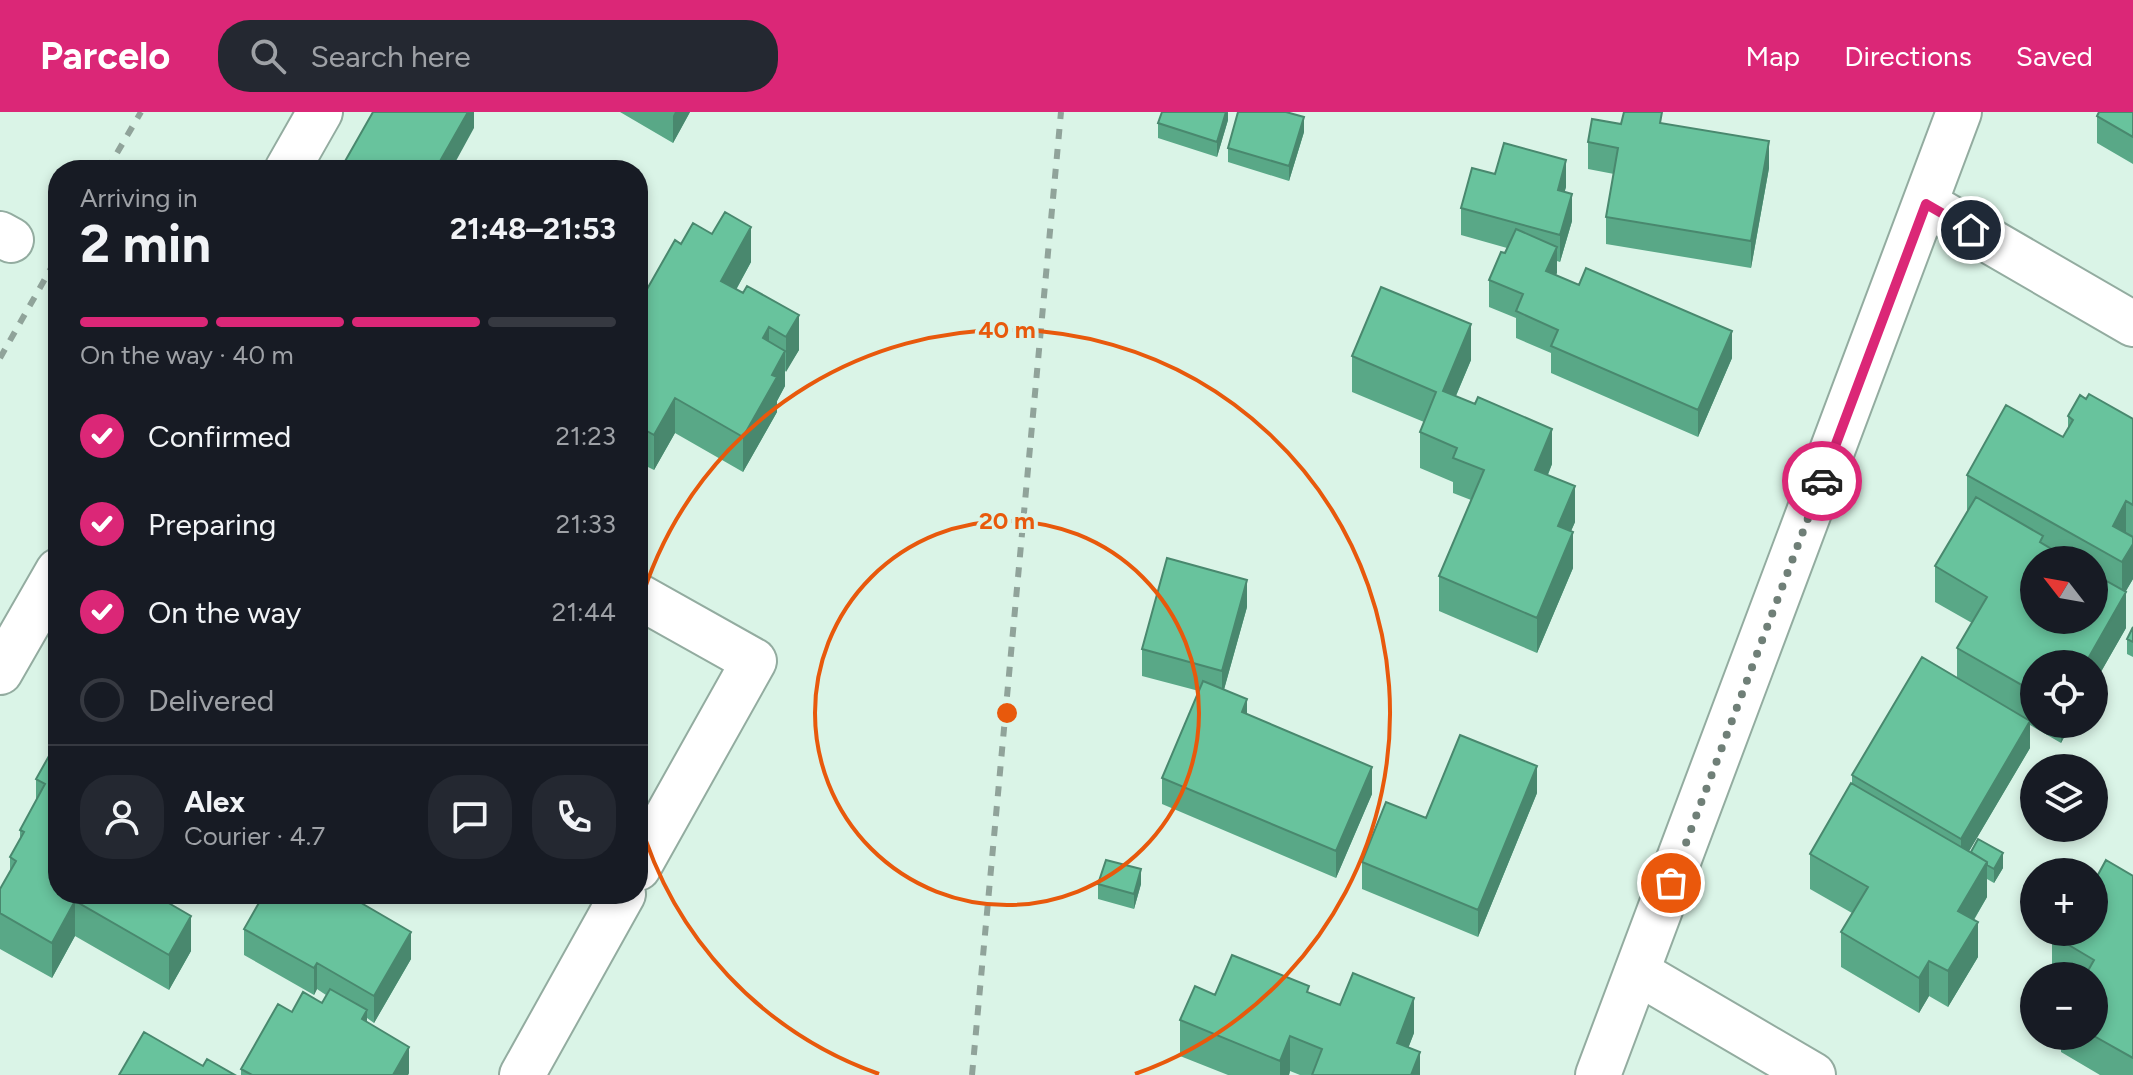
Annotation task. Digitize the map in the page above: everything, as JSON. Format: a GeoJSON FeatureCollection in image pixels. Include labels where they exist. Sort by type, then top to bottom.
{"type":"FeatureCollection","features":[{"type":"Feature","properties":{"kind":"street"},"geometry":{"type":"LineString","coordinates":[[293,160],[320,112]]}},
{"type":"Feature","properties":{"kind":"street"},"geometry":{"type":"LineString","coordinates":[[1598,1075],[1959,112]]}},
{"type":"Feature","properties":{"kind":"street"},"geometry":{"type":"LineString","coordinates":[[1926,204],[2133,324]]}},
{"type":"Feature","properties":{"kind":"street"},"geometry":{"type":"LineString","coordinates":[[0,672],[48,588]]}},
{"type":"Feature","properties":{"kind":"street"},"geometry":{"type":"LineString","coordinates":[[648,602],[754,661],[648,850]]}},
{"type":"Feature","properties":{"kind":"street"},"geometry":{"type":"LineString","coordinates":[[522,1075],[617,904]]}},
{"type":"Feature","properties":{"kind":"street"},"geometry":{"type":"LineString","coordinates":[[1637,972],[1813,1075]]}},
{"type":"Feature","properties":{"kind":"building"},"geometry":{"type":"Polygon","coordinates":[[[373,112],[468,112],[441,160],[346,160],[373,112]]]}},
{"type":"Feature","properties":{"kind":"building"},"geometry":{"type":"Polygon","coordinates":[[[1162,112],[1226,112],[1217,142],[1158,123],[1162,112]]]}},
{"type":"Feature","properties":{"kind":"building"},"geometry":{"type":"Polygon","coordinates":[[[1238,112],[1286,112],[1304,117],[1289,166],[1228,148],[1238,112]]]}},
{"type":"Feature","properties":{"kind":"building"},"geometry":{"type":"Polygon","coordinates":[[[1624,112],[1662,112],[1660,123],[1769,141],[1751,241],[1606,217],[1618,148],[1588,142],[1592,119],[1621,124],[1624,112]]]}},
{"type":"Feature","properties":{"kind":"building"},"geometry":{"type":"Polygon","coordinates":[[[2099,112],[2133,112],[2133,137],[2097,116],[2099,112]]]}},
{"type":"Feature","properties":{"kind":"building"},"geometry":{"type":"Polygon","coordinates":[[[1504,143],[1566,160],[1558,190],[1572,194],[1560,235],[1461,208],[1472,168],[1495,174],[1504,143]]]}},
{"type":"Feature","properties":{"kind":"building"},"geometry":{"type":"Polygon","coordinates":[[[725,212],[751,227],[721,281],[743,293],[747,286],[799,315],[786,337],[769,327],[763,338],[785,351],[772,375],[777,377],[743,437],[675,398],[654,435],[648,432],[648,287],[675,240],[681,244],[693,223],[712,234],[725,212]]]}},
{"type":"Feature","properties":{"kind":"building"},"geometry":{"type":"Polygon","coordinates":[[[1516,229],[1557,247],[1546,271],[1579,285],[1586,268],[1732,331],[1698,410],[1551,346],[1558,330],[1516,311],[1523,294],[1489,280],[1501,252],[1505,253],[1516,229]]]}},
{"type":"Feature","properties":{"kind":"building"},"geometry":{"type":"Polygon","coordinates":[[[1381,287],[1471,324],[1443,391],[1475,404],[1478,397],[1552,429],[1535,470],[1575,486],[1558,526],[1573,532],[1537,618],[1439,576],[1484,470],[1453,458],[1457,448],[1420,432],[1436,392],[1352,356],[1381,287]]]}},
{"type":"Feature","properties":{"kind":"building"},"geometry":{"type":"Polygon","coordinates":[[[2089,394],[2133,419],[2133,505],[2126,501],[2113,526],[2133,537],[2133,544],[2122,562],[2108,554],[2108,546],[2093,546],[1967,475],[2006,405],[2063,437],[2073,420],[2068,416],[2080,395],[2086,399],[2089,394]]]}},
{"type":"Feature","properties":{"kind":"building"},"geometry":{"type":"Polygon","coordinates":[[[1976,497],[2043,536],[2040,542],[2047,546],[2020,546],[2020,634],[2102,634],[2093,650],[2020,650],[2020,684],[1957,648],[1987,597],[1935,566],[1976,497]]]}},
{"type":"Feature","properties":{"kind":"building"},"geometry":{"type":"Polygon","coordinates":[[[1167,558],[1247,580],[1222,671],[1142,649],[1167,558]]]}},
{"type":"Feature","properties":{"kind":"building"},"geometry":{"type":"Polygon","coordinates":[[[2108,582],[2126,592],[2108,624],[2108,582]]]}},
{"type":"Feature","properties":{"kind":"building"},"geometry":{"type":"Polygon","coordinates":[[[2133,627],[2133,642],[2127,639],[2133,627]]]}},
{"type":"Feature","properties":{"kind":"building"},"geometry":{"type":"Polygon","coordinates":[[[1922,657],[2020,715],[2020,738],[1961,839],[1852,775],[1922,657]]]}},
{"type":"Feature","properties":{"kind":"building"},"geometry":{"type":"Polygon","coordinates":[[[1203,681],[1247,699],[1242,712],[1372,767],[1336,851],[1162,778],[1203,681]]]}},
{"type":"Feature","properties":{"kind":"building"},"geometry":{"type":"Polygon","coordinates":[[[1460,735],[1537,766],[1478,910],[1362,862],[1386,802],[1426,818],[1460,735]]]}},
{"type":"Feature","properties":{"kind":"building"},"geometry":{"type":"Polygon","coordinates":[[[48,758],[48,904],[73,904],[52,943],[0,913],[0,889],[16,861],[10,857],[24,832],[20,830],[45,784],[36,779],[48,758]]]}},
{"type":"Feature","properties":{"kind":"building"},"geometry":{"type":"Polygon","coordinates":[[[1851,783],[1987,862],[1958,911],[1978,922],[1948,971],[1929,961],[1919,978],[1841,932],[1868,887],[1810,854],[1851,783]]]}},
{"type":"Feature","properties":{"kind":"building"},"geometry":{"type":"Polygon","coordinates":[[[1978,839],[2003,853],[1994,869],[1971,852],[1978,839]]]}},
{"type":"Feature","properties":{"kind":"building"},"geometry":{"type":"Polygon","coordinates":[[[1106,860],[1141,869],[1134,894],[1098,884],[1106,860]]]}},
{"type":"Feature","properties":{"kind":"building"},"geometry":{"type":"Polygon","coordinates":[[[2108,861],[2133,876],[2133,1058],[2108,1044],[2108,962],[2094,960],[2070,946],[2108,946],[2108,861]]]}},
{"type":"Feature","properties":{"kind":"building"},"geometry":{"type":"Polygon","coordinates":[[[80,904],[170,904],[191,916],[169,955],[80,904]]]}},
{"type":"Feature","properties":{"kind":"building"},"geometry":{"type":"Polygon","coordinates":[[[258,904],[363,904],[411,932],[374,996],[317,963],[314,968],[244,929],[258,904]]]}},
{"type":"Feature","properties":{"kind":"building"},"geometry":{"type":"Polygon","coordinates":[[[1232,955],[1309,986],[1307,992],[1340,1005],[1353,973],[1414,998],[1397,1043],[1420,1052],[1411,1075],[1312,1075],[1322,1049],[1290,1036],[1280,1061],[1180,1020],[1195,986],[1215,995],[1232,955]]]}},
{"type":"Feature","properties":{"kind":"building"},"geometry":{"type":"Polygon","coordinates":[[[330,989],[367,1010],[362,1019],[409,1047],[393,1075],[252,1075],[241,1069],[278,1004],[292,1012],[303,992],[322,1003],[330,989]]]}},
{"type":"Feature","properties":{"kind":"building"},"geometry":{"type":"Polygon","coordinates":[[[144,1032],[203,1066],[207,1059],[235,1075],[119,1075],[144,1032]]]}},
{"type":"Feature","properties":{"kind":"railway"},"geometry":{"type":"LineString","coordinates":[[113,160],[141,112]]}},
{"type":"Feature","properties":{"kind":"railway"},"geometry":{"type":"LineString","coordinates":[[972,1075],[1061,112]]}},
{"type":"Feature","properties":{"kind":"railway"},"geometry":{"type":"LineString","coordinates":[[0,358],[48,274]]}},
{"type":"Feature","properties":{"kind":"way so far"},"geometry":{"type":"LineString","coordinates":[[1671,883],[1822,481]]}},
{"type":"Feature","properties":{"kind":"route"},"geometry":{"type":"LineString","coordinates":[[1822,481],[1926,204],[1971,230]]}}]}
